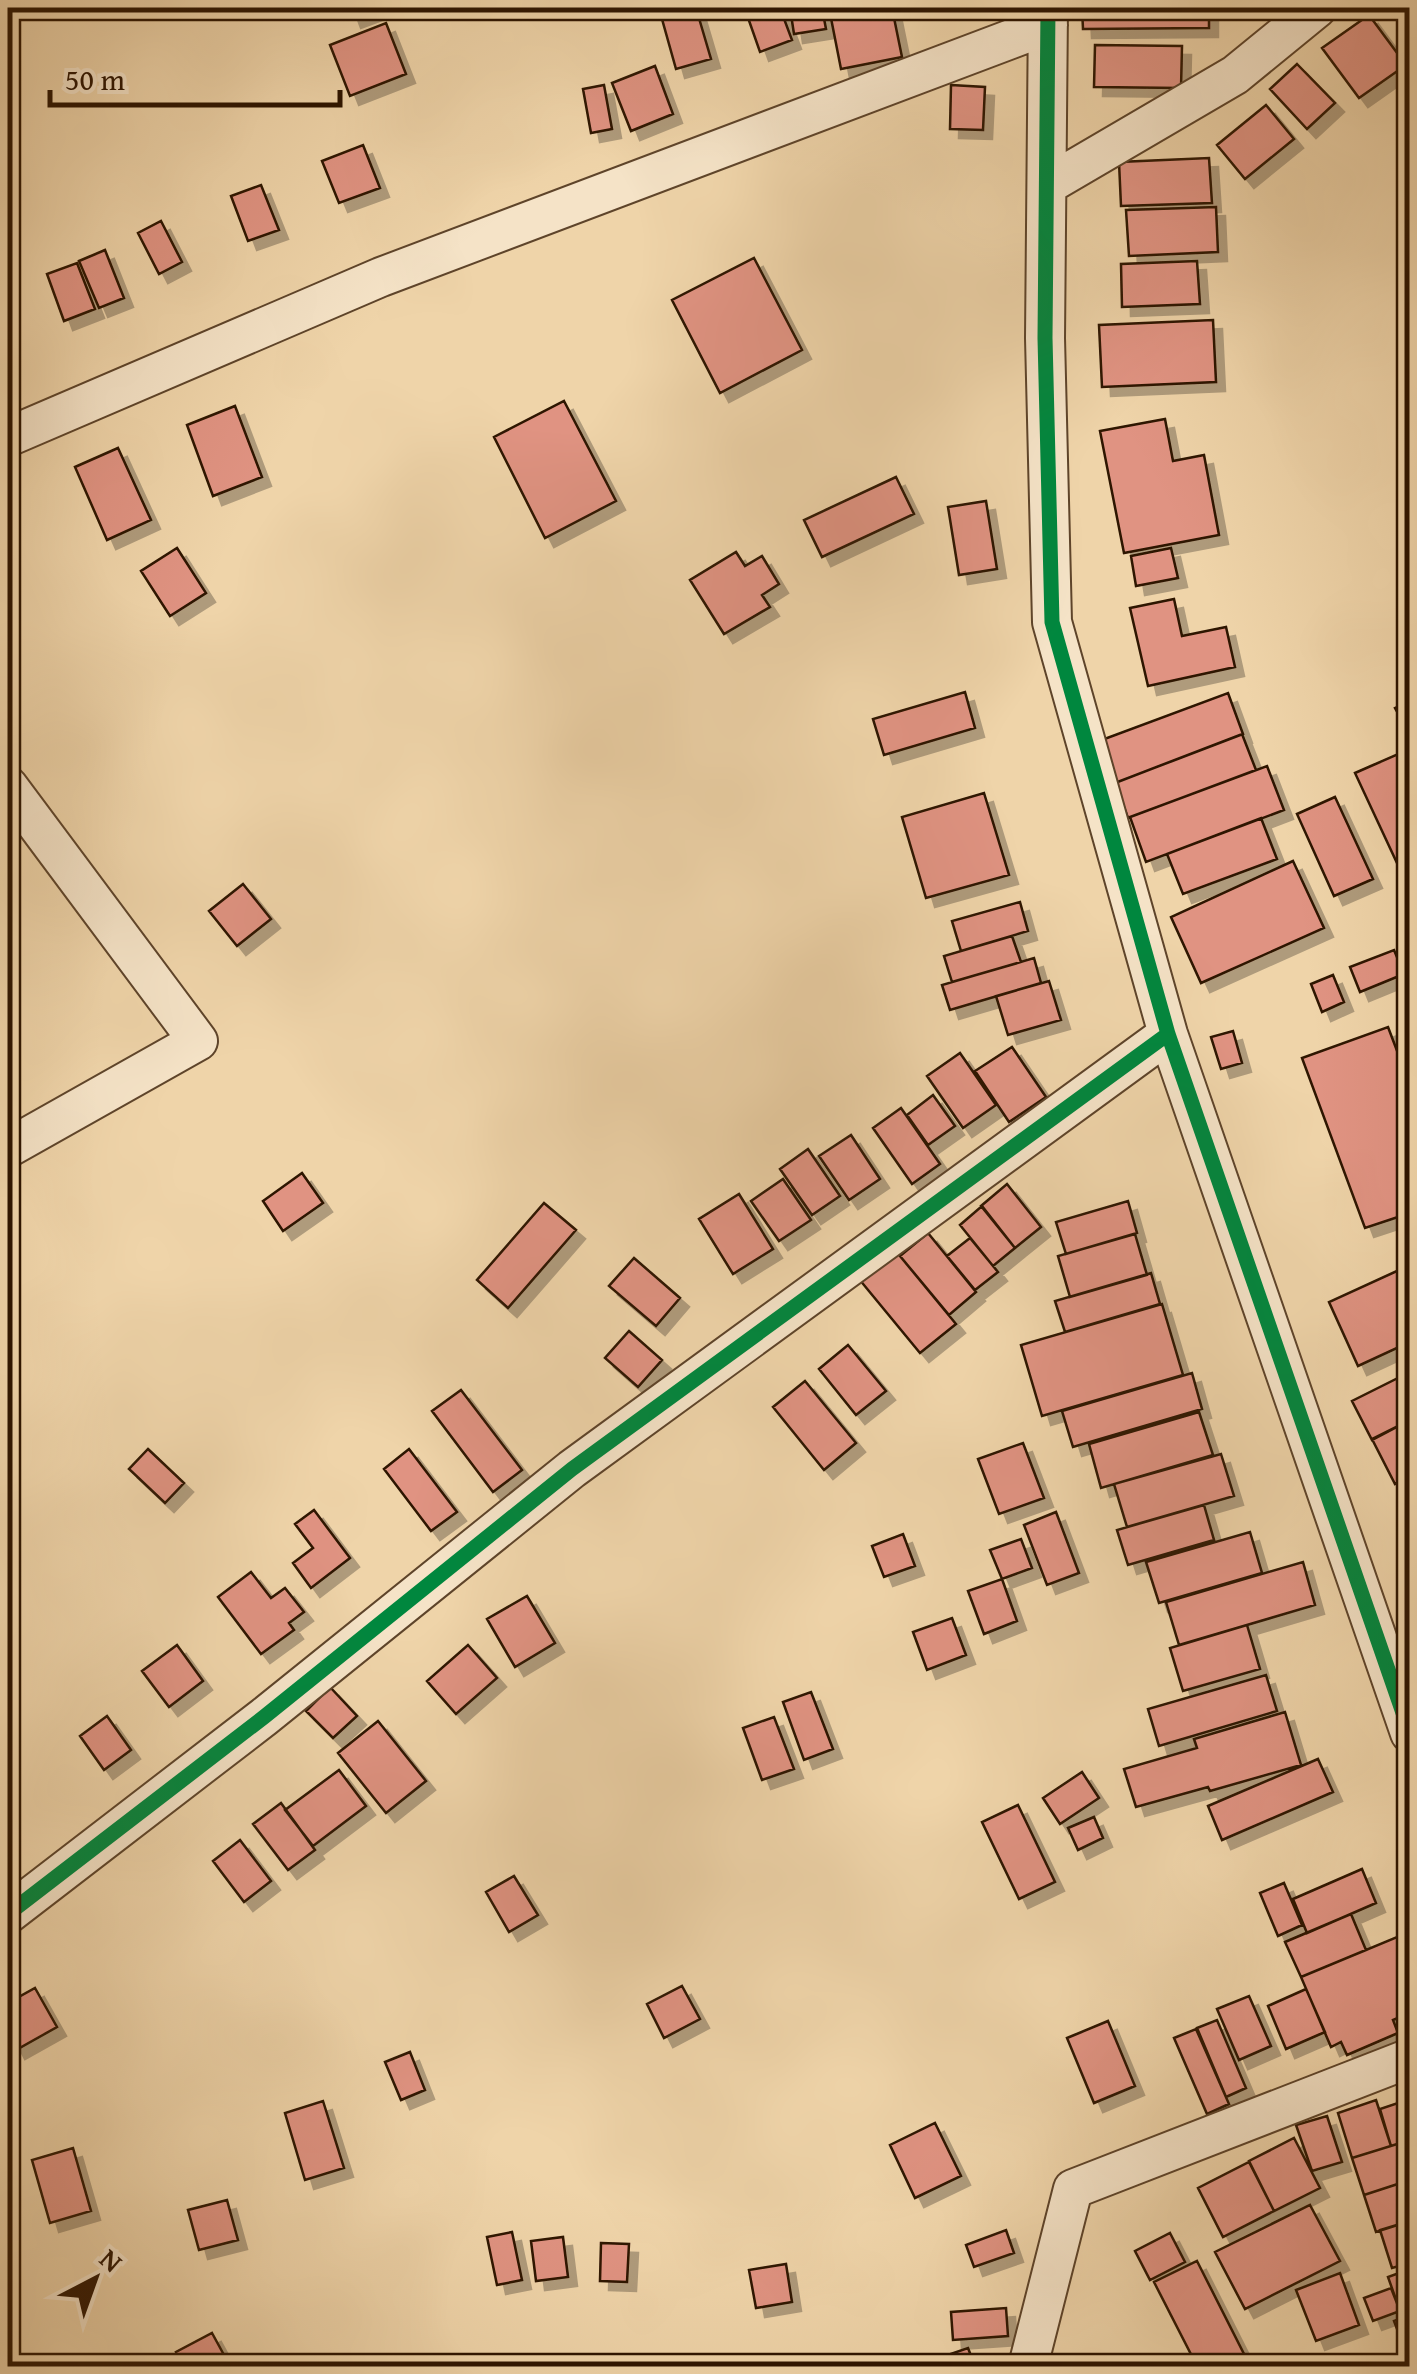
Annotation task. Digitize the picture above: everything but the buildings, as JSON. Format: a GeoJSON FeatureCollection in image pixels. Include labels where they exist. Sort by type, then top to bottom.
{"type":"FeatureCollection","features":[{"type":"Feature","properties":{"kind":"street"},"geometry":{"type":"LineString","coordinates":[[1047,184],[1235,74],[1316,8]]}},
{"type":"Feature","properties":{"kind":"street"},"geometry":{"type":"LineString","coordinates":[[8,437],[382,277],[1048,16],[1046,338],[1052,622],[1168,1034],[1410,1733]]}},
{"type":"Feature","properties":{"kind":"street"},"geometry":{"type":"LineString","coordinates":[[8,786],[198,1041],[8,1148]]}},
{"type":"Feature","properties":{"kind":"street"},"geometry":{"type":"LineString","coordinates":[[8,1914],[264,1717],[572,1469],[1168,1034]]}},
{"type":"Feature","properties":{"kind":"street"},"geometry":{"type":"LineString","coordinates":[[1028,2366],[1073,2189],[1410,2058]]}},
{"type":"Feature","properties":{"kind":"cycle path"},"geometry":{"type":"LineString","coordinates":[[1048,8],[1045,338],[1052,622],[1168,1034],[1410,1733]]}},
{"type":"Feature","properties":{"kind":"cycle path"},"geometry":{"type":"LineString","coordinates":[[8,1914],[264,1717],[572,1469],[1168,1034]]}}]}
